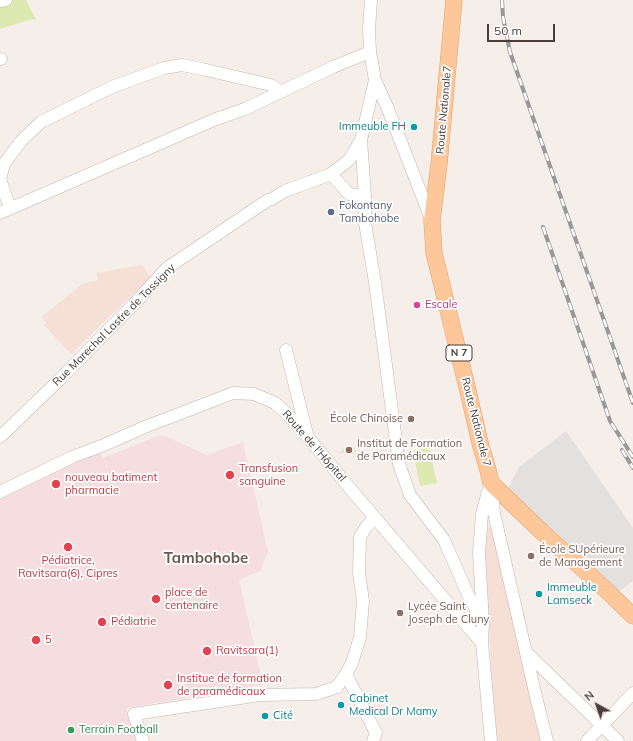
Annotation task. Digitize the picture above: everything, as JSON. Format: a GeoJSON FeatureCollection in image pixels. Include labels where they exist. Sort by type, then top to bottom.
{"type":"FeatureCollection","features":[{"type":"Feature","properties":{"kind":"main road","name":"Route Nationale7"},"geometry":{"type":"LineString","coordinates":[[432,221],[439,164],[454,0]]}},
{"type":"Feature","properties":{"kind":"main road","name":"Route Nationale 7"},"geometry":{"type":"LineString","coordinates":[[432,221],[434,253],[491,484]]}},
{"type":"Feature","properties":{"kind":"main road"},"geometry":{"type":"LineString","coordinates":[[491,484],[633,616]]}},
{"type":"Feature","properties":{"kind":"street"},"geometry":{"type":"LineString","coordinates":[[0,1],[6,0]]}},
{"type":"Feature","properties":{"kind":"street"},"geometry":{"type":"LineString","coordinates":[[371,0],[369,29],[370,52],[375,80],[432,221]]}},
{"type":"Feature","properties":{"kind":"street"},"geometry":{"type":"LineString","coordinates":[[281,92],[270,85],[182,65],[164,68],[112,87],[41,122],[20,141],[4,164],[0,179],[5,210],[216,119],[245,109],[281,92],[333,67],[370,52]]}},
{"type":"Feature","properties":{"kind":"street","name":"Rue Marechal Lastre de Tassigny"},"geometry":{"type":"LineString","coordinates":[[0,437],[70,369],[167,268],[285,191],[331,174],[349,160],[361,140],[375,80]]}},
{"type":"Feature","properties":{"kind":"street"},"geometry":{"type":"LineString","coordinates":[[361,140],[365,197],[365,223],[375,282],[399,464],[410,495],[444,540],[470,599],[483,622]]}},
{"type":"Feature","properties":{"kind":"street"},"geometry":{"type":"LineString","coordinates":[[331,174],[350,194],[365,197]]}},
{"type":"Feature","properties":{"kind":"street"},"geometry":{"type":"LineString","coordinates":[[286,350],[308,437]]}},
{"type":"Feature","properties":{"kind":"street","name":"Route de l'Hôpital"},"geometry":{"type":"LineString","coordinates":[[0,492],[72,457],[147,426],[233,393],[254,394],[275,403],[290,417],[482,643]]}},
{"type":"Feature","properties":{"kind":"street"},"geometry":{"type":"LineString","coordinates":[[491,484],[482,514],[479,553],[483,622],[482,643],[491,741]]}},
{"type":"Feature","properties":{"kind":"street"},"geometry":{"type":"LineString","coordinates":[[491,484],[494,513],[547,741]]}},
{"type":"Feature","properties":{"kind":"street"},"geometry":{"type":"LineString","coordinates":[[143,741],[134,714],[260,695],[316,694],[336,687],[352,663],[360,637],[363,601],[358,573],[360,537],[375,517]]}},
{"type":"Feature","properties":{"kind":"street"},"geometry":{"type":"LineString","coordinates":[[526,653],[618,741]]}},
{"type":"Feature","properties":{"kind":"street"},"geometry":{"type":"LineString","coordinates":[[346,674],[376,733],[373,741]]}},
{"type":"Feature","properties":{"kind":"street"},"geometry":{"type":"LineString","coordinates":[[588,741],[633,693]]}},
{"type":"Feature","properties":{"kind":"shaded area"},"geometry":{"type":"Polygon","coordinates":[[[142,265],[150,277],[71,354],[44,325],[46,323],[42,317],[82,284],[98,280],[96,273],[142,265]]]}},
{"type":"Feature","properties":{"kind":"shaded area"},"geometry":{"type":"Polygon","coordinates":[[[566,431],[633,528],[633,581],[617,593],[508,489],[519,467],[566,431]]]}},
{"type":"Feature","properties":{"kind":"shaded area"},"geometry":{"type":"Polygon","coordinates":[[[160,435],[207,455],[243,442],[268,552],[260,571],[239,580],[263,685],[126,708],[137,741],[0,741],[0,496],[99,452],[103,458],[160,435]]]}},
{"type":"Feature","properties":{"kind":"shaded area","name":"Institut de Formation de Paramédicaux"},"geometry":{"type":"Polygon","coordinates":[[[347,446],[355,449],[356,452],[354,454],[339,453],[347,446]]]}},
{"type":"Feature","properties":{"kind":"shaded area"},"geometry":{"type":"Polygon","coordinates":[[[493,527],[542,741],[496,741],[493,712],[489,620],[482,554],[483,528],[493,527]]]}},
{"type":"Feature","properties":{"kind":"green space"},"geometry":{"type":"Polygon","coordinates":[[[0,0],[26,0],[36,20],[32,19],[0,29],[0,0]]]}},
{"type":"Feature","properties":{"kind":"green space"},"geometry":{"type":"Polygon","coordinates":[[[429,447],[437,483],[420,486],[413,451],[429,447]]]}},
{"type":"Feature","properties":{"kind":"railway"},"geometry":{"type":"LineString","coordinates":[[502,0],[503,17],[510,52],[633,403]]}},
{"type":"Feature","properties":{"kind":"railway"},"geometry":{"type":"LineString","coordinates":[[543,227],[610,421],[633,457]]}},
{"type":"Feature","properties":{"kind":"railway"},"geometry":{"type":"LineString","coordinates":[[622,450],[633,468]]}},
{"type":"Feature","properties":{"kind":"place","name":"Immeuble FH"},"geometry":{"type":"Point","coordinates":[414,127]}},
{"type":"Feature","properties":{"kind":"place","name":"Fokontany Tambohobe"},"geometry":{"type":"Point","coordinates":[331,212]}},
{"type":"Feature","properties":{"kind":"place","name":"Escale"},"geometry":{"type":"Point","coordinates":[417,305]}},
{"type":"Feature","properties":{"kind":"place","name":"École Chinoise"},"geometry":{"type":"Point","coordinates":[411,419]}},
{"type":"Feature","properties":{"kind":"place","name":"Institut de Formation de Paramédicaux"},"geometry":{"type":"Point","coordinates":[349,450]}},
{"type":"Feature","properties":{"kind":"place","name":"Transfusion sanguine"},"geometry":{"type":"Point","coordinates":[230,475]}},
{"type":"Feature","properties":{"kind":"place","name":"nouveau batiment pharmacie"},"geometry":{"type":"Point","coordinates":[56,484]}},
{"type":"Feature","properties":{"kind":"place","name":"Pédiatrice, Ravitsara(6), Cipres"},"geometry":{"type":"Point","coordinates":[68,547]}},
{"type":"Feature","properties":{"kind":"place","name":"École SUpérieure de Management"},"geometry":{"type":"Point","coordinates":[531,556]}},
{"type":"Feature","properties":{"kind":"place","name":"Immeuble Lamseck"},"geometry":{"type":"Point","coordinates":[539,594]}},
{"type":"Feature","properties":{"kind":"place","name":"place de centenaire"},"geometry":{"type":"Point","coordinates":[156,599]}},
{"type":"Feature","properties":{"kind":"place","name":"Lycée Saint Joseph de Cluny"},"geometry":{"type":"Point","coordinates":[400,613]}},
{"type":"Feature","properties":{"kind":"place","name":"Pédiatrie"},"geometry":{"type":"Point","coordinates":[102,622]}},
{"type":"Feature","properties":{"kind":"place","name":"5"},"geometry":{"type":"Point","coordinates":[36,640]}},
{"type":"Feature","properties":{"kind":"place","name":"Ravitsara(1)"},"geometry":{"type":"Point","coordinates":[207,651]}},
{"type":"Feature","properties":{"kind":"place","name":"Institue de formation de paramédicaux"},"geometry":{"type":"Point","coordinates":[168,685]}},
{"type":"Feature","properties":{"kind":"place","name":"Cabinet Medical Dr Mamy"},"geometry":{"type":"Point","coordinates":[341,705]}},
{"type":"Feature","properties":{"kind":"place","name":"Cité"},"geometry":{"type":"Point","coordinates":[265,716]}},
{"type":"Feature","properties":{"kind":"place","name":"Terrain Football"},"geometry":{"type":"Point","coordinates":[71,730]}},
{"type":"Feature","properties":{"kind":"district","name":"Tambohobe"},"geometry":{"type":"Point","coordinates":[206,558]}}]}
